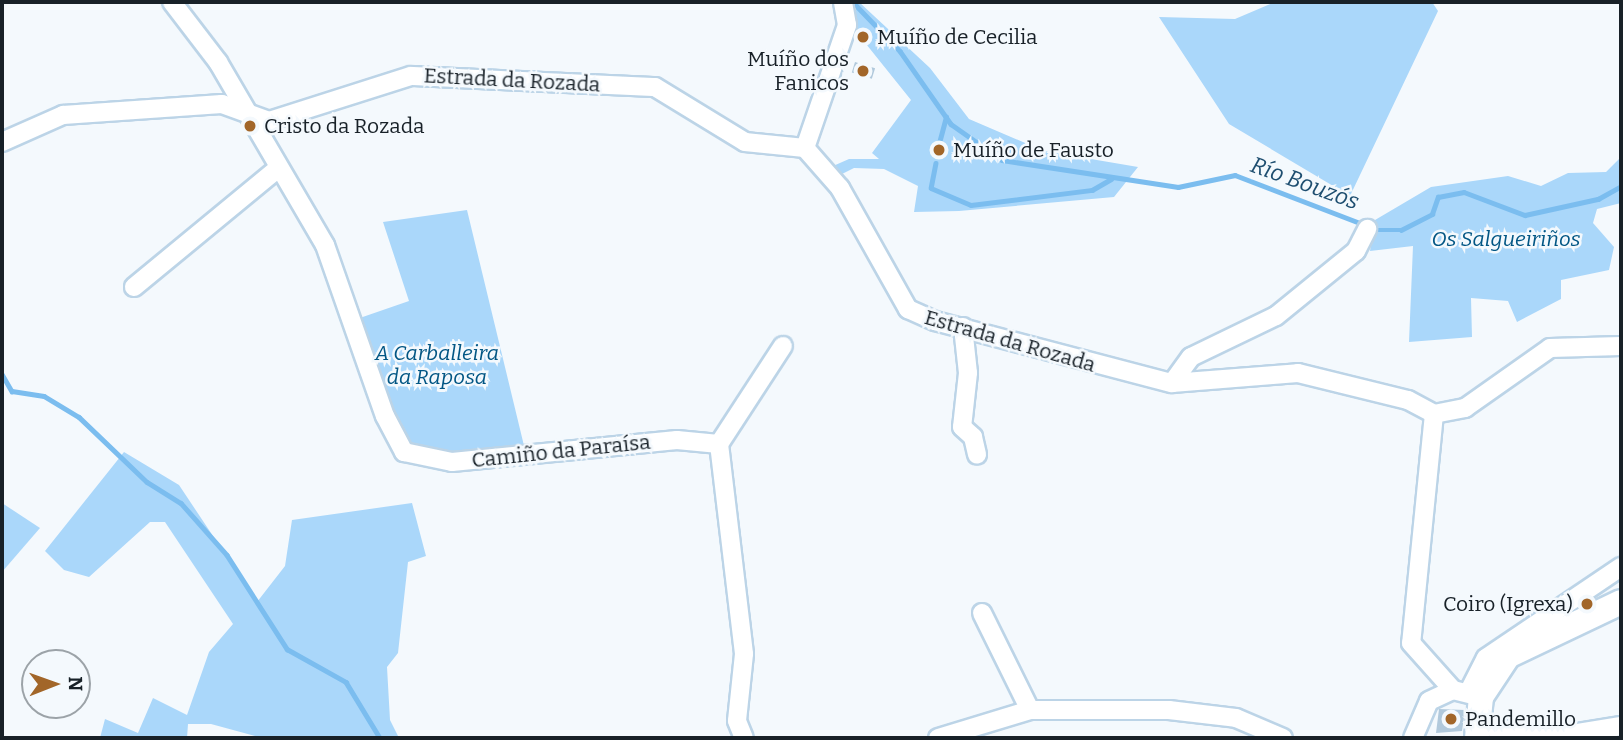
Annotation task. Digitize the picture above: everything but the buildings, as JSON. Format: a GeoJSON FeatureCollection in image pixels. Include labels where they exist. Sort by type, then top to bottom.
{"type":"FeatureCollection","features":[{"type":"Feature","properties":{"kind":"street"},"geometry":{"type":"LineString","coordinates":[[134,287],[276,170],[260,132],[242,111],[218,62],[172,2]]}},
{"type":"Feature","properties":{"kind":"street"},"geometry":{"type":"LineString","coordinates":[[805,148],[844,39],[843,2]]}},
{"type":"Feature","properties":{"kind":"street","name":"Estrada da Rozada"},"geometry":{"type":"LineString","coordinates":[[2,142],[63,115],[222,104],[269,121],[411,76],[655,87],[746,142],[805,148],[840,188],[908,309],[1051,356],[1172,383],[1298,373],[1408,400],[1434,414]]}},
{"type":"Feature","properties":{"kind":"street","name":"Camiño da Paraísa"},"geometry":{"type":"LineString","coordinates":[[276,170],[325,245],[385,416],[404,452],[452,462],[677,440],[719,444]]}},
{"type":"Feature","properties":{"kind":"street"},"geometry":{"type":"LineString","coordinates":[[1172,383],[1191,358],[1276,316],[1356,251],[1367,229]]}},
{"type":"Feature","properties":{"kind":"street"},"geometry":{"type":"LineString","coordinates":[[962,327],[968,373],[962,427],[973,437],[977,455]]}},
{"type":"Feature","properties":{"kind":"street"},"geometry":{"type":"LineString","coordinates":[[744,738],[737,721],[744,654],[719,444],[783,346]]}},
{"type":"Feature","properties":{"kind":"street"},"geometry":{"type":"LineString","coordinates":[[1621,346],[1550,348],[1465,408],[1434,414],[1411,643],[1467,693],[1477,731],[1545,738],[1621,726]]}},
{"type":"Feature","properties":{"kind":"street"},"geometry":{"type":"LineString","coordinates":[[1467,693],[1486,658],[1621,567]]}},
{"type":"Feature","properties":{"kind":"street"},"geometry":{"type":"LineString","coordinates":[[1413,738],[1429,701],[1467,693],[1508,656],[1621,602]]}},
{"type":"Feature","properties":{"kind":"street"},"geometry":{"type":"LineString","coordinates":[[982,613],[1030,710]]}},
{"type":"Feature","properties":{"kind":"street"},"geometry":{"type":"LineString","coordinates":[[937,738],[1030,710],[1168,710],[1236,718],[1283,738]]}},
{"type":"Feature","properties":{"kind":"green space"},"geometry":{"type":"Polygon","coordinates":[[[859,2],[930,68],[969,119],[1044,151],[1138,167],[1114,197],[959,211],[914,212],[918,186],[884,169],[854,168],[832,179],[824,170],[849,159],[879,159],[872,153],[911,100],[850,24],[859,2]]]}},
{"type":"Feature","properties":{"kind":"green space"},"geometry":{"type":"Polygon","coordinates":[[[1275,2],[1432,2],[1438,11],[1350,196],[1229,124],[1159,17],[1235,19],[1275,2]]]}},
{"type":"Feature","properties":{"kind":"green space","name":"Os Salgueiriños"},"geometry":{"type":"Polygon","coordinates":[[[1621,157],[1621,203],[1597,209],[1593,223],[1614,247],[1609,270],[1561,280],[1561,299],[1517,322],[1508,301],[1471,298],[1472,337],[1409,342],[1413,246],[1370,251],[1375,220],[1431,187],[1508,176],[1541,186],[1568,173],[1606,172],[1621,157]]]}},
{"type":"Feature","properties":{"kind":"green space","name":"A Carballeira da Raposa"},"geometry":{"type":"Polygon","coordinates":[[[467,210],[526,454],[452,462],[404,452],[354,320],[409,301],[383,222],[467,210]]]}},
{"type":"Feature","properties":{"kind":"green space"},"geometry":{"type":"Polygon","coordinates":[[[124,452],[179,485],[257,602],[285,566],[292,520],[412,503],[426,556],[408,562],[398,653],[387,667],[390,720],[399,738],[262,738],[211,724],[188,724],[187,738],[100,738],[105,719],[138,733],[153,698],[187,715],[209,652],[233,624],[165,522],[150,522],[89,577],[64,570],[45,551],[124,452]]]}},
{"type":"Feature","properties":{"kind":"green space"},"geometry":{"type":"Polygon","coordinates":[[[2,503],[40,528],[2,572],[2,503]]]}},
{"type":"Feature","properties":{"kind":"waterway","name":"Río Bouzós"},"geometry":{"type":"LineString","coordinates":[[853,2],[900,51],[951,124],[1002,160],[1178,187],[1235,175],[1365,225]]}},
{"type":"Feature","properties":{"kind":"waterway"},"geometry":{"type":"LineString","coordinates":[[939,143],[946,117]]}},
{"type":"Feature","properties":{"kind":"waterway"},"geometry":{"type":"LineString","coordinates":[[936,163],[931,188],[971,205],[1092,190],[1111,179]]}},
{"type":"Feature","properties":{"kind":"waterway","name":"Río Bouzós"},"geometry":{"type":"LineString","coordinates":[[1372,230],[1401,230],[1432,214],[1438,197],[1464,192],[1525,215],[1598,199],[1621,186]]}},
{"type":"Feature","properties":{"kind":"waterway"},"geometry":{"type":"LineString","coordinates":[[2,374],[12,391],[44,396],[79,417],[147,482],[181,503],[227,555],[287,649],[346,682],[380,738]]}},
{"type":"Feature","properties":{"kind":"place","name":"Muíño de Cecilia"},"geometry":{"type":"Point","coordinates":[863,37]}},
{"type":"Feature","properties":{"kind":"place","name":"Muíño dos Fanicos"},"geometry":{"type":"Point","coordinates":[863,71]}},
{"type":"Feature","properties":{"kind":"place","name":"Cristo da Rozada"},"geometry":{"type":"Point","coordinates":[250,126]}},
{"type":"Feature","properties":{"kind":"place","name":"Muíño de Fausto"},"geometry":{"type":"Point","coordinates":[939,150]}},
{"type":"Feature","properties":{"kind":"place","name":"Coiro (Igrexa)"},"geometry":{"type":"Point","coordinates":[1587,604]}},
{"type":"Feature","properties":{"kind":"place","name":"Pandemillo"},"geometry":{"type":"Point","coordinates":[1451,719]}}]}
